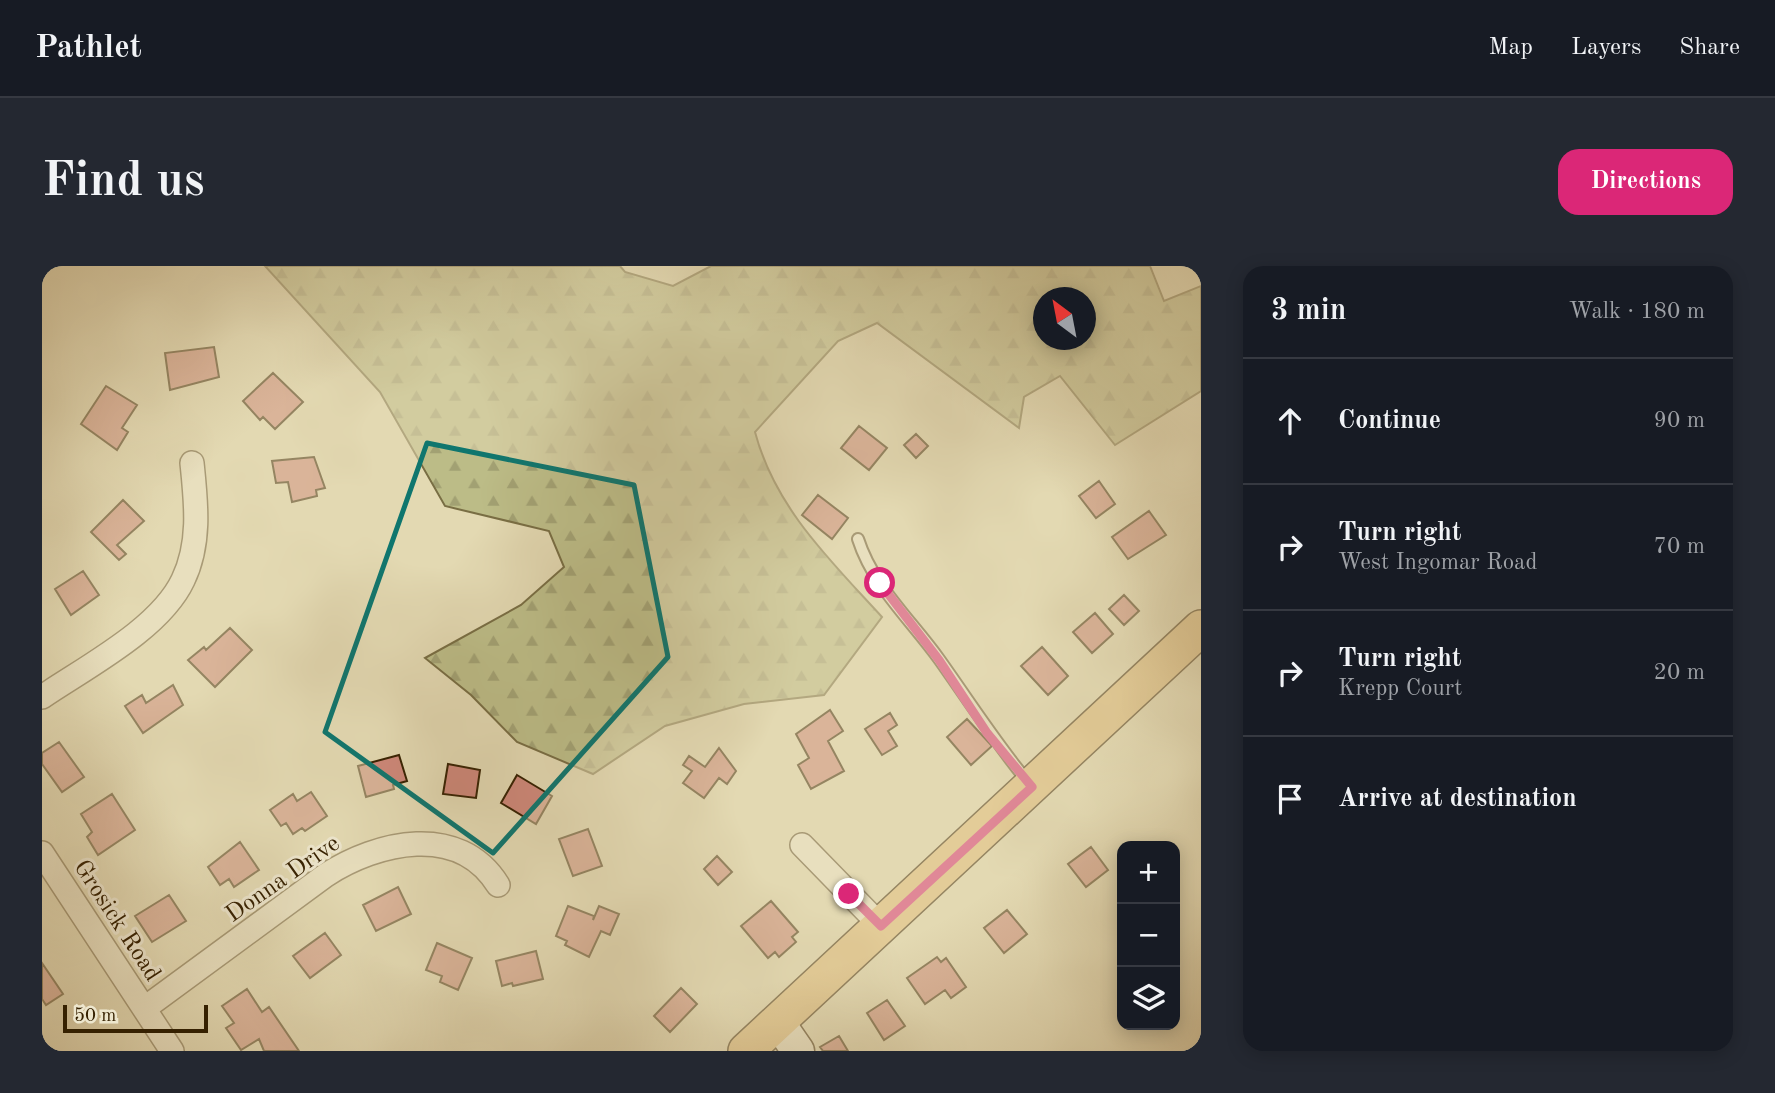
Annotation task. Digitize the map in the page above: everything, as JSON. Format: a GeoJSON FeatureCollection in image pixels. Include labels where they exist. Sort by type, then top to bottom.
{"type":"FeatureCollection","features":[{"type":"Feature","properties":{"kind":"main road"},"geometry":{"type":"LineString","coordinates":[[746,1051],[1198,637]]}},
{"type":"Feature","properties":{"kind":"street"},"geometry":{"type":"LineString","coordinates":[[42,696],[126,641],[175,594],[188,566],[194,538],[197,502],[192,463]]}},
{"type":"Feature","properties":{"kind":"street","name":"Donna Drive"},"geometry":{"type":"LineString","coordinates":[[145,1008],[326,875],[356,857],[383,847],[410,843],[446,848],[475,862],[498,885]]}},
{"type":"Feature","properties":{"kind":"street"},"geometry":{"type":"LineString","coordinates":[[802,845],[881,926]]}},
{"type":"Feature","properties":{"kind":"street","name":"Grosick Road"},"geometry":{"type":"LineString","coordinates":[[42,853],[172,1051]]}},
{"type":"Feature","properties":{"kind":"street"},"geometry":{"type":"LineString","coordinates":[[778,1022],[798,1051]]}},
{"type":"Feature","properties":{"kind":"lane"},"geometry":{"type":"LineString","coordinates":[[858,539],[866,565],[939,660],[987,733],[1032,787]]}},
{"type":"Feature","properties":{"kind":"highlighted area"},"geometry":{"type":"Polygon","coordinates":[[[427,443],[634,485],[668,657],[493,853],[325,732],[427,443]]]}},
{"type":"Feature","properties":{"kind":"green space"},"geometry":{"type":"Polygon","coordinates":[[[265,266],[620,266],[625,272],[673,286],[711,266],[1150,266],[1164,301],[1201,286],[1201,391],[1115,445],[1060,376],[1024,397],[1019,428],[877,323],[838,341],[755,432],[776,485],[791,509],[825,554],[882,617],[824,695],[744,704],[665,726],[593,774],[517,742],[471,695],[425,658],[521,605],[564,567],[549,531],[445,506],[380,392],[265,266]]]}},
{"type":"Feature","properties":{"kind":"building"},"geometry":{"type":"Polygon","coordinates":[[[214,347],[219,377],[170,390],[165,353],[214,347]]]}},
{"type":"Feature","properties":{"kind":"building"},"geometry":{"type":"Polygon","coordinates":[[[273,373],[303,402],[275,429],[263,417],[260,420],[243,401],[273,373]]]}},
{"type":"Feature","properties":{"kind":"building"},"geometry":{"type":"Polygon","coordinates":[[[106,386],[137,405],[122,428],[128,432],[117,450],[81,424],[106,386]]]}},
{"type":"Feature","properties":{"kind":"building"},"geometry":{"type":"Polygon","coordinates":[[[859,426],[887,448],[869,470],[841,448],[859,426]]]}},
{"type":"Feature","properties":{"kind":"building"},"geometry":{"type":"Polygon","coordinates":[[[916,434],[928,446],[916,458],[904,445],[916,434]]]}},
{"type":"Feature","properties":{"kind":"building"},"geometry":{"type":"Polygon","coordinates":[[[314,457],[325,488],[316,490],[317,496],[292,502],[288,482],[276,483],[272,461],[314,457]]]}},
{"type":"Feature","properties":{"kind":"building"},"geometry":{"type":"Polygon","coordinates":[[[1099,481],[1115,504],[1096,518],[1079,496],[1099,481]]]}},
{"type":"Feature","properties":{"kind":"building"},"geometry":{"type":"Polygon","coordinates":[[[818,495],[848,518],[832,539],[802,515],[818,495]]]}},
{"type":"Feature","properties":{"kind":"building"},"geometry":{"type":"Polygon","coordinates":[[[123,500],[144,521],[117,545],[126,554],[119,560],[91,532],[123,500]]]}},
{"type":"Feature","properties":{"kind":"building"},"geometry":{"type":"Polygon","coordinates":[[[1149,511],[1166,535],[1128,559],[1112,537],[1149,511]]]}},
{"type":"Feature","properties":{"kind":"building"},"geometry":{"type":"Polygon","coordinates":[[[83,571],[99,595],[71,615],[55,589],[83,571]]]}},
{"type":"Feature","properties":{"kind":"building"},"geometry":{"type":"Polygon","coordinates":[[[1124,595],[1139,611],[1124,625],[1109,609],[1124,595]]]}},
{"type":"Feature","properties":{"kind":"building"},"geometry":{"type":"Polygon","coordinates":[[[1095,613],[1113,634],[1092,653],[1073,632],[1095,613]]]}},
{"type":"Feature","properties":{"kind":"building"},"geometry":{"type":"Polygon","coordinates":[[[230,628],[252,650],[215,687],[188,660],[204,647],[206,650],[230,628]]]}},
{"type":"Feature","properties":{"kind":"building"},"geometry":{"type":"Polygon","coordinates":[[[1042,647],[1068,676],[1048,695],[1021,666],[1042,647]]]}},
{"type":"Feature","properties":{"kind":"building"},"geometry":{"type":"Polygon","coordinates":[[[173,685],[183,705],[143,733],[125,706],[142,695],[146,703],[173,685]]]}},
{"type":"Feature","properties":{"kind":"building"},"geometry":{"type":"Polygon","coordinates":[[[830,710],[843,731],[828,741],[844,771],[811,789],[798,765],[809,758],[796,734],[830,710]]]}},
{"type":"Feature","properties":{"kind":"building"},"geometry":{"type":"Polygon","coordinates":[[[890,713],[897,725],[888,731],[897,746],[882,755],[865,729],[890,713]]]}},
{"type":"Feature","properties":{"kind":"building"},"geometry":{"type":"Polygon","coordinates":[[[967,719],[992,746],[971,765],[947,737],[967,719]]]}},
{"type":"Feature","properties":{"kind":"building"},"geometry":{"type":"Polygon","coordinates":[[[59,742],[84,777],[62,792],[42,764],[42,753],[59,742]]]}},
{"type":"Feature","properties":{"kind":"building"},"geometry":{"type":"Polygon","coordinates":[[[719,748],[736,771],[727,784],[719,778],[704,798],[683,783],[692,771],[683,765],[689,756],[705,767],[719,748]]]}},
{"type":"Feature","properties":{"kind":"building"},"geometry":{"type":"Polygon","coordinates":[[[399,755],[407,781],[393,785],[394,789],[366,797],[358,766],[399,755]]]}},
{"type":"Feature","properties":{"kind":"building"},"geometry":{"type":"Polygon","coordinates":[[[448,764],[480,770],[476,798],[443,794],[448,764]]]}},
{"type":"Feature","properties":{"kind":"building"},"geometry":{"type":"Polygon","coordinates":[[[517,775],[552,796],[536,824],[501,803],[517,775]]]}},
{"type":"Feature","properties":{"kind":"building"},"geometry":{"type":"Polygon","coordinates":[[[311,792],[327,816],[305,831],[302,828],[293,834],[286,823],[281,826],[270,810],[293,794],[297,801],[311,792]]]}},
{"type":"Feature","properties":{"kind":"building"},"geometry":{"type":"Polygon","coordinates":[[[112,794],[135,830],[98,855],[87,837],[92,832],[81,814],[112,794]]]}},
{"type":"Feature","properties":{"kind":"building"},"geometry":{"type":"Polygon","coordinates":[[[588,829],[602,866],[573,876],[559,839],[588,829]]]}},
{"type":"Feature","properties":{"kind":"building"},"geometry":{"type":"Polygon","coordinates":[[[240,842],[259,870],[234,887],[229,879],[220,885],[208,867],[240,842]]]}},
{"type":"Feature","properties":{"kind":"building"},"geometry":{"type":"Polygon","coordinates":[[[1091,847],[1108,870],[1086,887],[1068,864],[1091,847]]]}},
{"type":"Feature","properties":{"kind":"building"},"geometry":{"type":"Polygon","coordinates":[[[717,856],[732,872],[718,885],[704,869],[717,856]]]}},
{"type":"Feature","properties":{"kind":"building"},"geometry":{"type":"Polygon","coordinates":[[[398,887],[411,914],[376,931],[363,905],[398,887]]]}},
{"type":"Feature","properties":{"kind":"building"},"geometry":{"type":"Polygon","coordinates":[[[169,895],[186,921],[152,942],[135,916],[169,895]]]}},
{"type":"Feature","properties":{"kind":"building"},"geometry":{"type":"Polygon","coordinates":[[[771,901],[798,932],[792,937],[796,942],[779,957],[775,952],[768,958],[741,926],[771,901]]]}},
{"type":"Feature","properties":{"kind":"building"},"geometry":{"type":"Polygon","coordinates":[[[568,906],[594,916],[593,920],[599,906],[619,914],[610,935],[601,931],[589,957],[565,945],[567,941],[556,936],[568,906]]]}},
{"type":"Feature","properties":{"kind":"building"},"geometry":{"type":"Polygon","coordinates":[[[1007,910],[1027,934],[1004,953],[984,928],[1007,910]]]}},
{"type":"Feature","properties":{"kind":"building"},"geometry":{"type":"Polygon","coordinates":[[[325,933],[341,955],[310,978],[293,956],[325,933]]]}},
{"type":"Feature","properties":{"kind":"building"},"geometry":{"type":"Polygon","coordinates":[[[437,943],[472,958],[458,990],[440,982],[442,976],[426,970],[437,943]]]}},
{"type":"Feature","properties":{"kind":"building"},"geometry":{"type":"Polygon","coordinates":[[[536,951],[543,979],[502,986],[496,961],[536,951]]]}},
{"type":"Feature","properties":{"kind":"building"},"geometry":{"type":"Polygon","coordinates":[[[937,957],[941,962],[946,958],[966,987],[951,998],[945,990],[925,1004],[907,978],[937,957]]]}},
{"type":"Feature","properties":{"kind":"building"},"geometry":{"type":"Polygon","coordinates":[[[42,963],[63,994],[46,1005],[42,999],[42,963]]]}},
{"type":"Feature","properties":{"kind":"building"},"geometry":{"type":"Polygon","coordinates":[[[681,988],[697,1004],[670,1032],[654,1016],[681,988]]]}},
{"type":"Feature","properties":{"kind":"building"},"geometry":{"type":"Polygon","coordinates":[[[247,989],[262,1012],[269,1007],[299,1051],[264,1051],[259,1039],[241,1050],[226,1028],[234,1023],[222,1006],[247,989]]]}},
{"type":"Feature","properties":{"kind":"building"},"geometry":{"type":"Polygon","coordinates":[[[887,1000],[905,1026],[884,1040],[867,1013],[887,1000]]]}},
{"type":"Feature","properties":{"kind":"building"},"geometry":{"type":"Polygon","coordinates":[[[839,1036],[848,1051],[823,1051],[820,1047],[839,1036]]]}},
{"type":"Feature","properties":{"kind":"route"},"geometry":{"type":"LineString","coordinates":[[849,894],[881,926],[1032,787],[987,733],[939,660],[880,583]]}}]}
